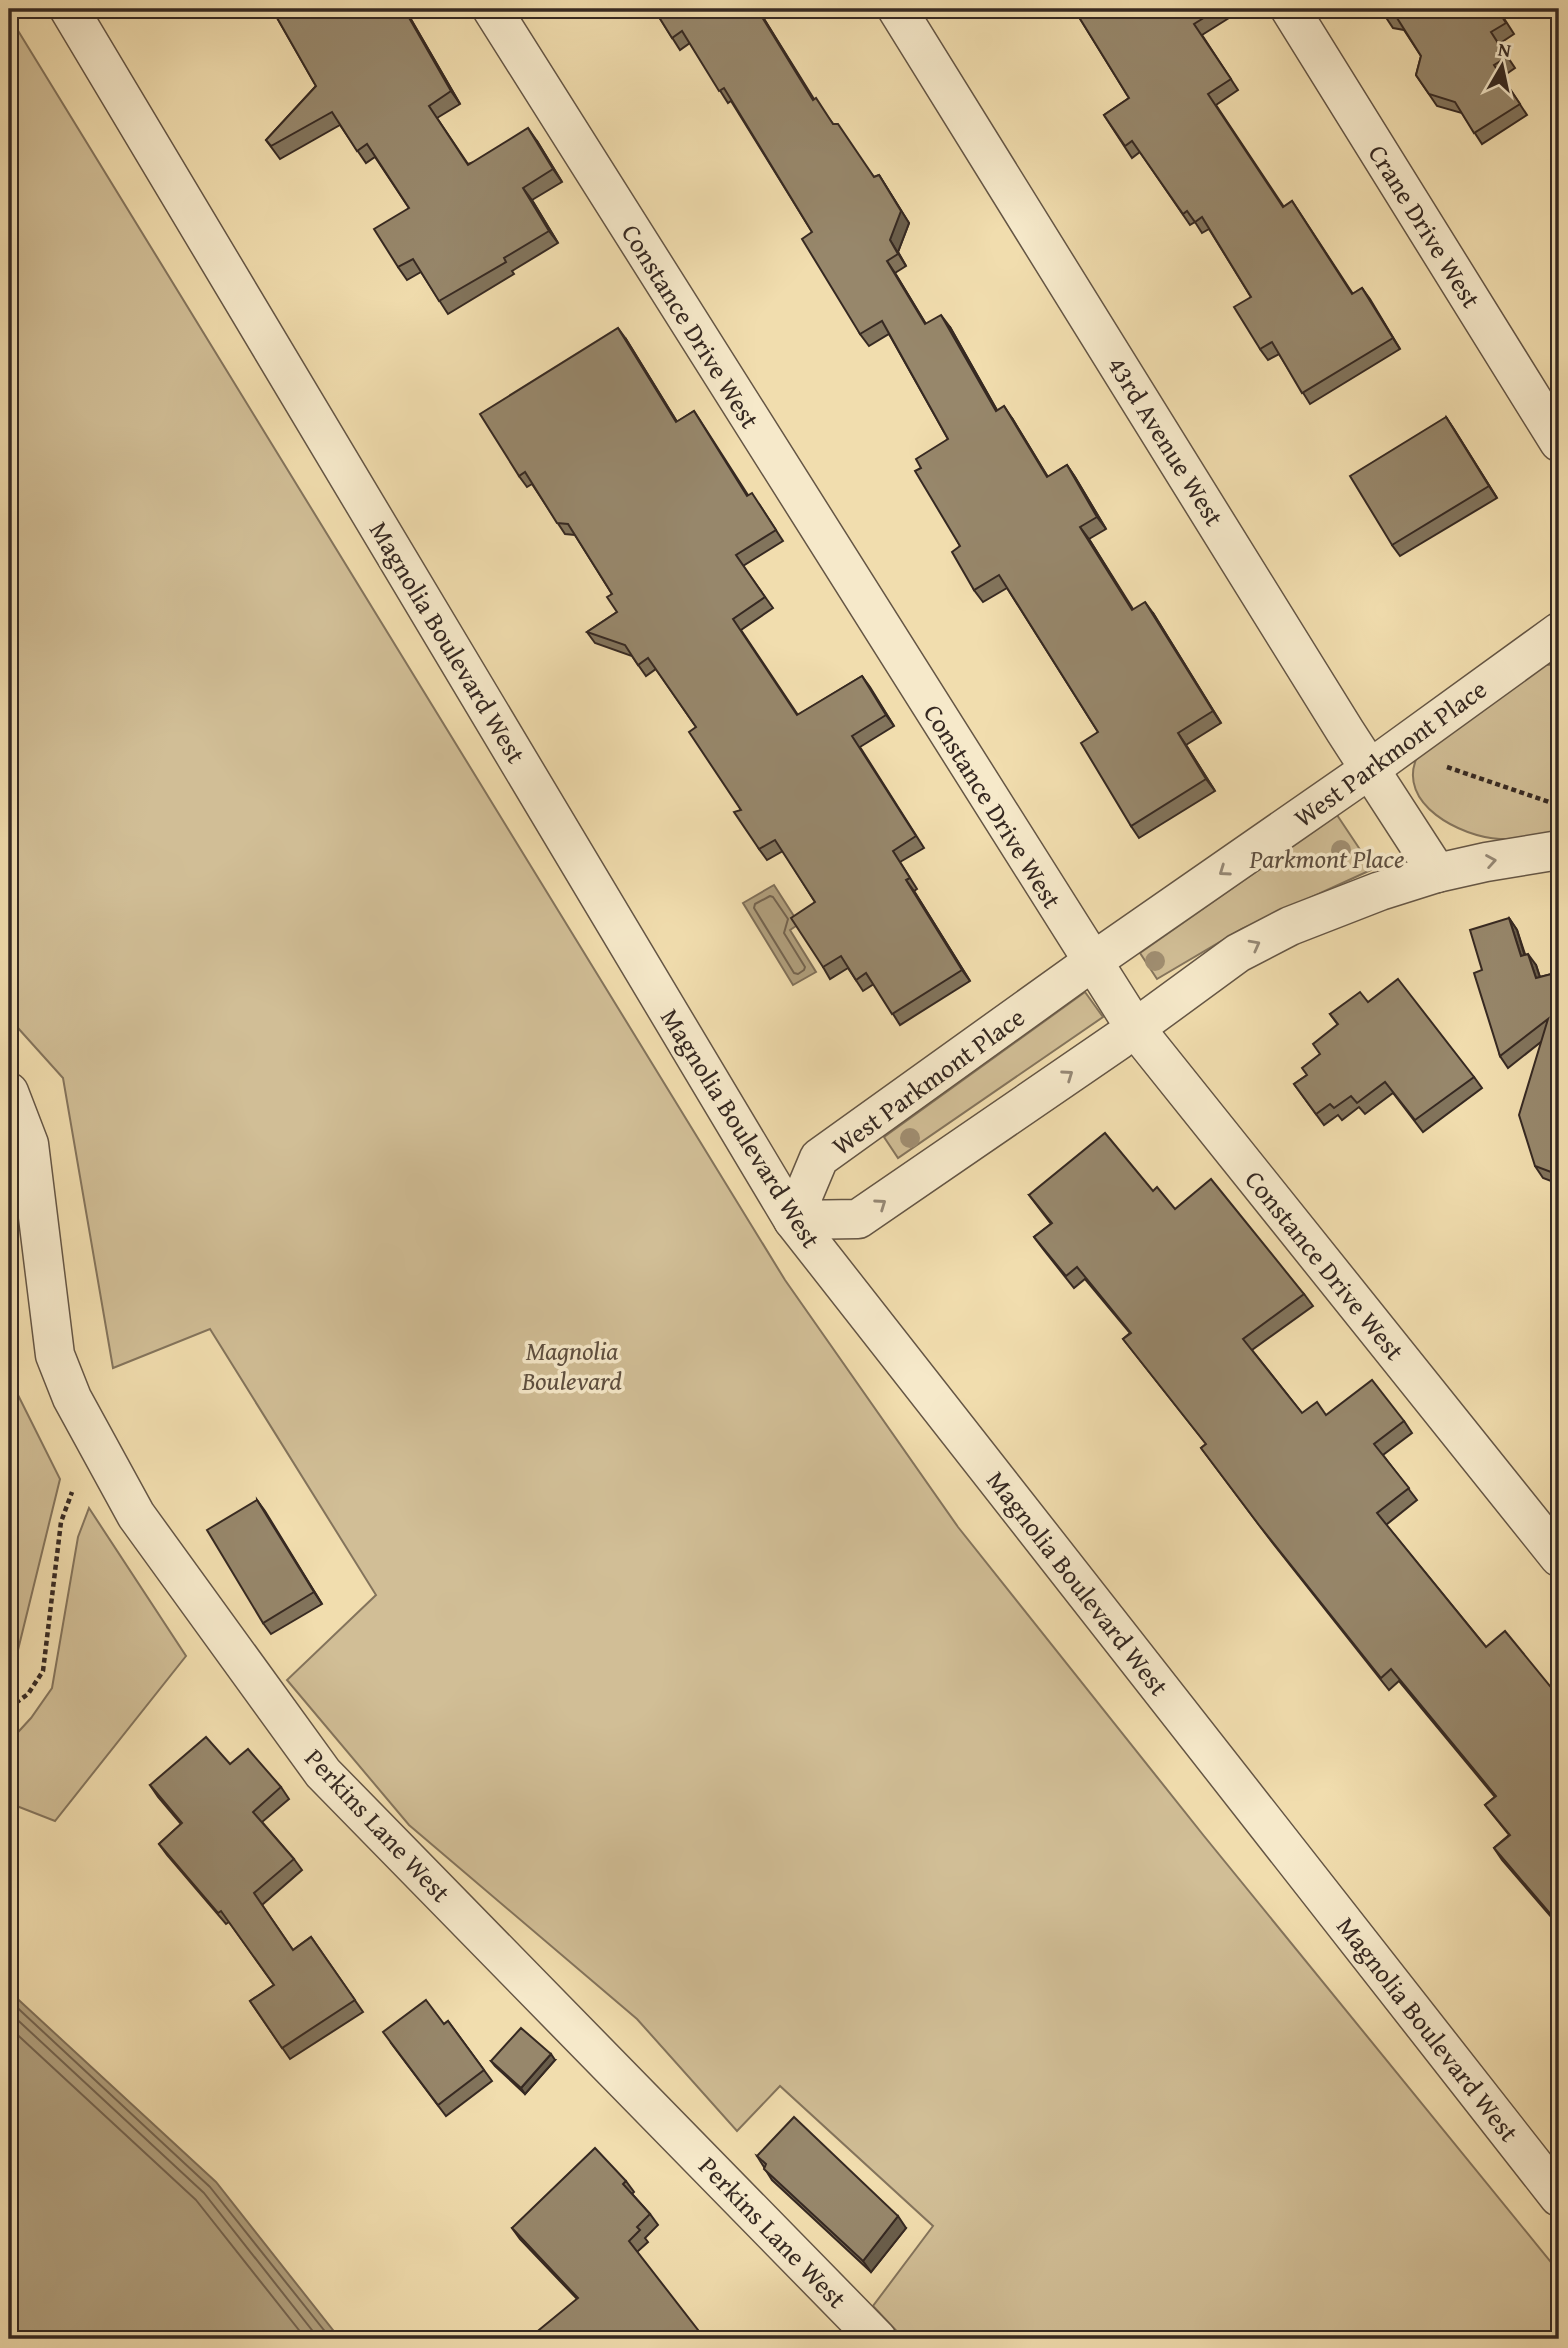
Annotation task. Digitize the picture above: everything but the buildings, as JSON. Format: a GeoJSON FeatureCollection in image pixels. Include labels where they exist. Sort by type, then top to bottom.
{"type":"FeatureCollection","features":[{"type":"Feature","properties":{"kind":"street","name":"Magnolia Boulevard West"},"geometry":{"type":"LineString","coordinates":[[69,9],[793,1220],[1559,2196]]}},
{"type":"Feature","properties":{"kind":"street","name":"Constance Drive West"},"geometry":{"type":"LineString","coordinates":[[492,9],[1135,1028],[1559,1557]]}},
{"type":"Feature","properties":{"kind":"street","name":"43rd Avenue West"},"geometry":{"type":"LineString","coordinates":[[897,9],[1437,873]]}},
{"type":"Feature","properties":{"kind":"street","name":"Crane Drive West"},"geometry":{"type":"LineString","coordinates":[[1290,9],[1559,442]]}},
{"type":"Feature","properties":{"kind":"street","name":"West Parkmont Place"},"geometry":{"type":"LineString","coordinates":[[793,1220],[819,1158],[1092,962],[1370,769],[1559,632]]}},
{"type":"Feature","properties":{"kind":"street"},"geometry":{"type":"LineString","coordinates":[[793,1220],[858,1219],[1135,1028],[1238,953],[1290,926],[1380,891],[1437,873],[1559,850]]}},
{"type":"Feature","properties":{"kind":"street","name":"Perkins Lane West"},"geometry":{"type":"LineString","coordinates":[[9,1092],[29,1144],[55,1355],[72,1398],[136,1515],[323,1773],[877,2339]]}},
{"type":"Feature","properties":{"kind":"path"},"geometry":{"type":"LineString","coordinates":[[1443,766],[1559,806]]}},
{"type":"Feature","properties":{"kind":"path"},"geometry":{"type":"LineString","coordinates":[[9,1708],[28,1694],[43,1671],[61,1522],[73,1488],[78,1453],[96,1442]]}},
{"type":"Feature","properties":{"kind":"green space","name":"Magnolia Boulevard"},"geometry":{"type":"Polygon","coordinates":[[[9,16],[785,1280],[958,1527],[1204,1836],[1559,2272],[1559,2339],[904,2339],[873,2306],[933,2226],[780,2086],[737,2131],[637,2019],[409,1825],[287,1680],[376,1595],[210,1329],[113,1368],[63,1078],[9,1018],[9,16]]]}},
{"type":"Feature","properties":{"kind":"green space","name":"Parkmont Place"},"geometry":{"type":"Polygon","coordinates":[[[1559,664],[1559,833],[1515,839],[1484,837],[1451,825],[1436,815],[1424,803],[1416,789],[1413,774],[1417,757],[1545,665],[1559,664]]]}},
{"type":"Feature","properties":{"kind":"green space","name":"Parkmont Place"},"geometry":{"type":"Polygon","coordinates":[[[1337,815],[1373,869],[1242,929],[1157,979],[1140,953],[1337,815]]]}},
{"type":"Feature","properties":{"kind":"green space"},"geometry":{"type":"Polygon","coordinates":[[[1085,992],[1103,1017],[898,1158],[884,1137],[1085,992]]]}},
{"type":"Feature","properties":{"kind":"green space"},"geometry":{"type":"Polygon","coordinates":[[[11,1381],[60,1479],[16,1658],[9,1669],[9,1383],[11,1381]]]}},
{"type":"Feature","properties":{"kind":"green space"},"geometry":{"type":"Polygon","coordinates":[[[89,1508],[186,1656],[55,1821],[9,1803],[9,1742],[31,1718],[52,1688],[78,1537],[89,1508]]]}},
{"type":"Feature","properties":{"kind":"water"},"geometry":{"type":"Polygon","coordinates":[[[774,885],[799,924],[790,930],[816,972],[793,985],[743,903],[774,885]]]}},
{"type":"Feature","properties":{"kind":"water"},"geometry":{"type":"Polygon","coordinates":[[[9,1991],[216,2182],[340,2339],[9,2339],[9,1991]]]}}]}
